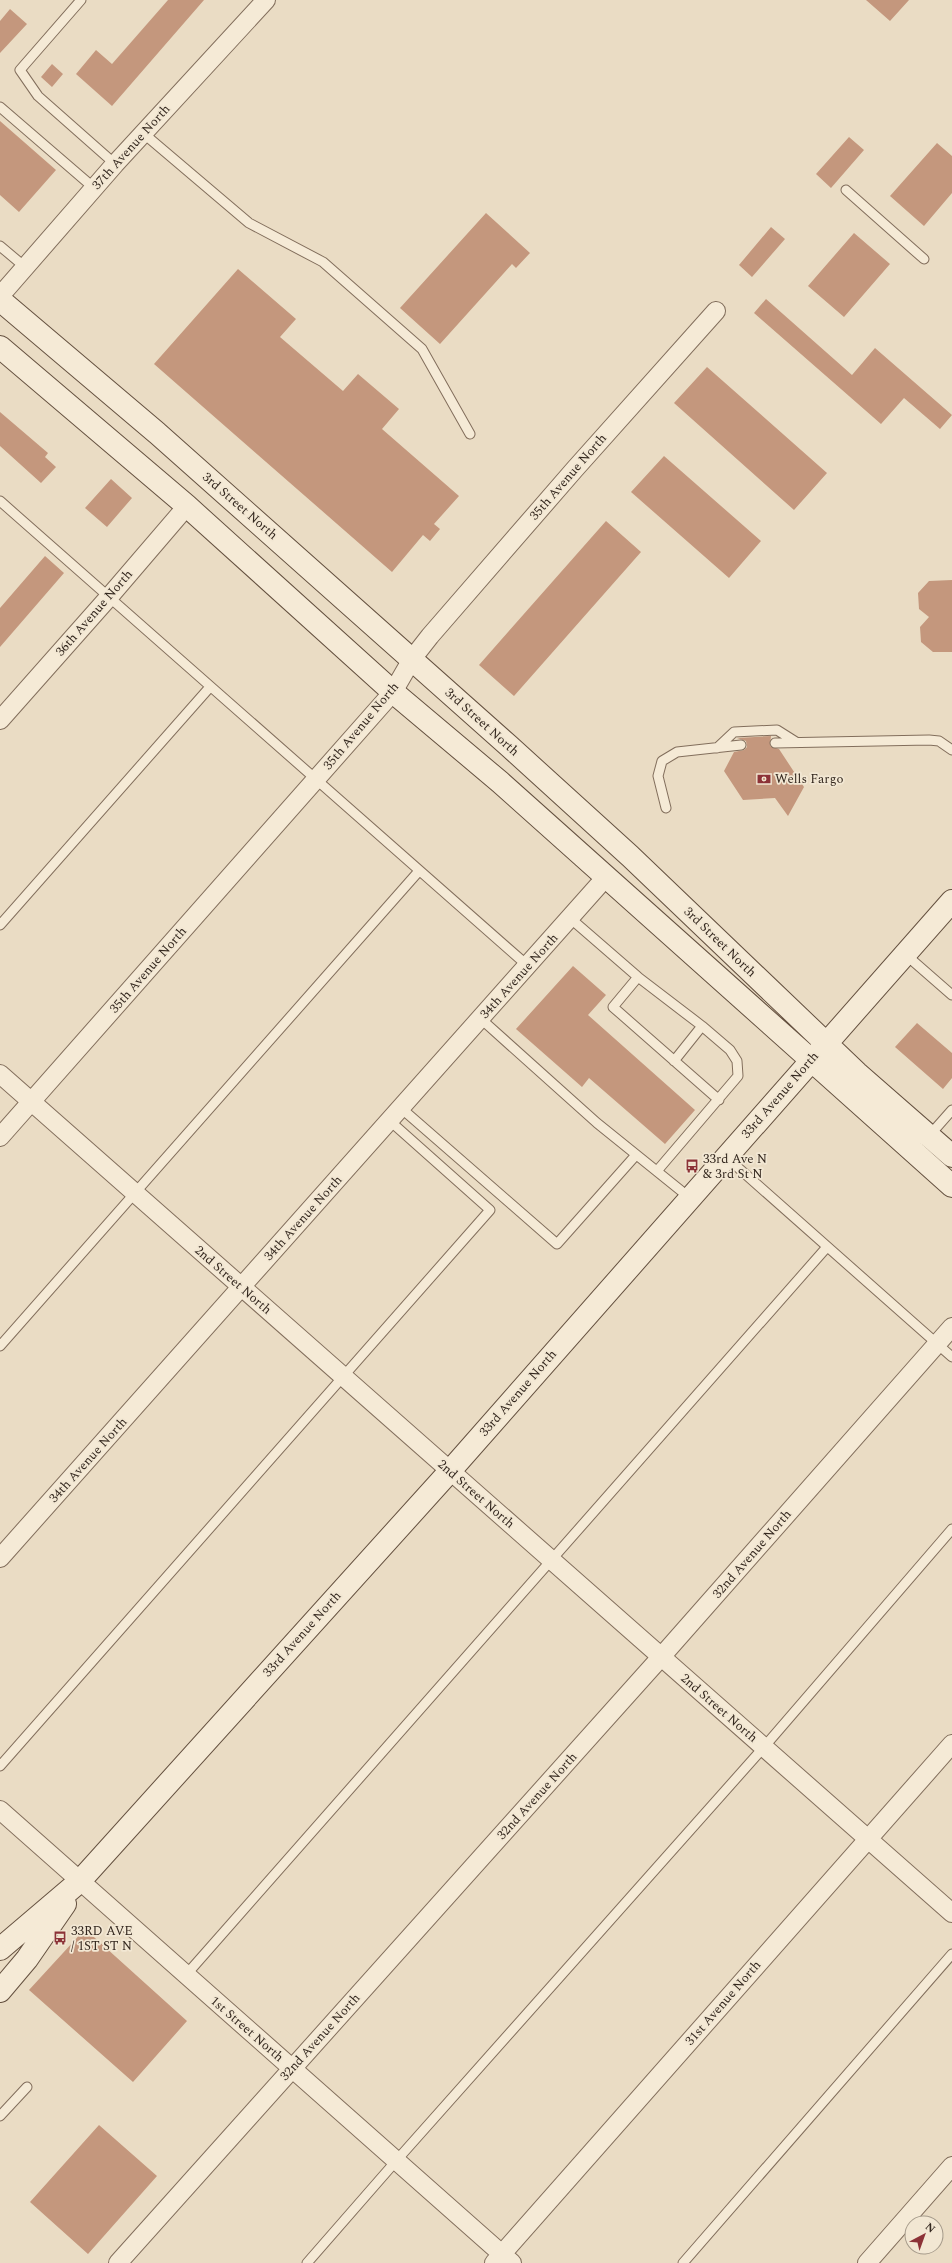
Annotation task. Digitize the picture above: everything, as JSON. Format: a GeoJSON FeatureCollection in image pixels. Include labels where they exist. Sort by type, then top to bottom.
{"type":"FeatureCollection","features":[{"type":"Feature","properties":{"kind":"main road","name":"3rd Street North"},"geometry":{"type":"LineString","coordinates":[[0,300],[157,433],[604,831],[952,1186]]}},
{"type":"Feature","properties":{"kind":"main road","name":"3rd Street North"},"geometry":{"type":"LineString","coordinates":[[0,347],[187,506],[393,692],[500,782],[606,877],[819,1051],[929,1136],[952,1156]]}},
{"type":"Feature","properties":{"kind":"main road","name":"33rd Avenue North"},"geometry":{"type":"LineString","coordinates":[[0,1949],[80,1881],[450,1470],[952,901]]}},
{"type":"Feature","properties":{"kind":"main road","name":"33rd Avenue North"},"geometry":{"type":"LineString","coordinates":[[0,1991],[38,1944],[80,1881]]}},
{"type":"Feature","properties":{"kind":"street","name":"37th Avenue North"},"geometry":{"type":"LineString","coordinates":[[0,296],[115,164],[266,0]]}},
{"type":"Feature","properties":{"kind":"street","name":"35th Avenue North"},"geometry":{"type":"LineString","coordinates":[[0,1137],[393,692],[412,659],[574,470],[716,311]]}},
{"type":"Feature","properties":{"kind":"street","name":"36th Avenue North"},"geometry":{"type":"LineString","coordinates":[[0,720],[187,506]]}},
{"type":"Feature","properties":{"kind":"street","name":"34th Avenue North"},"geometry":{"type":"LineString","coordinates":[[0,1558],[606,877]]}},
{"type":"Feature","properties":{"kind":"street","name":"2nd Street North"},"geometry":{"type":"LineString","coordinates":[[0,1074],[952,1913]]}},
{"type":"Feature","properties":{"kind":"street","name":"32nd Avenue North"},"geometry":{"type":"LineString","coordinates":[[118,2263],[661,1657],[952,1327]]}},
{"type":"Feature","properties":{"kind":"street","name":"31st Avenue North"},"geometry":{"type":"LineString","coordinates":[[503,2260],[952,1744]]}},
{"type":"Feature","properties":{"kind":"street","name":"1st Street North"},"geometry":{"type":"LineString","coordinates":[[0,1810],[396,2161],[503,2260]]}},
{"type":"Feature","properties":{"kind":"street"},"geometry":{"type":"LineString","coordinates":[[867,2263],[952,2166]]}},
{"type":"Feature","properties":{"kind":"lane"},"geometry":{"type":"LineString","coordinates":[[81,0],[20,70],[38,96],[115,164]]}},
{"type":"Feature","properties":{"kind":"lane"},"geometry":{"type":"LineString","coordinates":[[0,107],[94,188]]}},
{"type":"Feature","properties":{"kind":"lane"},"geometry":{"type":"LineString","coordinates":[[144,133],[249,223],[323,262],[422,349],[470,434]]}},
{"type":"Feature","properties":{"kind":"lane"},"geometry":{"type":"LineString","coordinates":[[846,190],[924,259]]}},
{"type":"Feature","properties":{"kind":"lane"},"geometry":{"type":"LineString","coordinates":[[0,246],[25,267]]}},
{"type":"Feature","properties":{"kind":"lane"},"geometry":{"type":"LineString","coordinates":[[1,503],[528,966]]}},
{"type":"Feature","properties":{"kind":"lane"},"geometry":{"type":"LineString","coordinates":[[0,925],[210,686]]}},
{"type":"Feature","properties":{"kind":"lane"},"geometry":{"type":"LineString","coordinates":[[717,748],[734,732],[777,730],[796,742]]}},
{"type":"Feature","properties":{"kind":"lane"},"geometry":{"type":"LineString","coordinates":[[775,743],[930,740],[939,741],[952,750]]}},
{"type":"Feature","properties":{"kind":"lane"},"geometry":{"type":"LineString","coordinates":[[666,808],[658,776],[662,761],[677,752],[741,745]]}},
{"type":"Feature","properties":{"kind":"lane"},"geometry":{"type":"LineString","coordinates":[[0,1346],[419,871]]}},
{"type":"Feature","properties":{"kind":"lane"},"geometry":{"type":"LineString","coordinates":[[570,918],[638,978],[702,1026],[730,1050],[737,1060],[738,1076],[657,1172]]}},
{"type":"Feature","properties":{"kind":"lane"},"geometry":{"type":"LineString","coordinates":[[905,954],[952,995]]}},
{"type":"Feature","properties":{"kind":"lane"},"geometry":{"type":"LineString","coordinates":[[638,978],[613,1007],[719,1100]]}},
{"type":"Feature","properties":{"kind":"lane"},"geometry":{"type":"LineString","coordinates":[[481,1019],[636,1155],[690,1198]]}},
{"type":"Feature","properties":{"kind":"lane"},"geometry":{"type":"LineString","coordinates":[[674,1061],[702,1026]]}},
{"type":"Feature","properties":{"kind":"lane"},"geometry":{"type":"LineString","coordinates":[[929,1136],[952,1110]]}},
{"type":"Feature","properties":{"kind":"lane"},"geometry":{"type":"LineString","coordinates":[[395,1114],[557,1244],[636,1155]]}},
{"type":"Feature","properties":{"kind":"lane"},"geometry":{"type":"LineString","coordinates":[[0,1766],[490,1210],[395,1114]]}},
{"type":"Feature","properties":{"kind":"lane"},"geometry":{"type":"LineString","coordinates":[[726,1157],[952,1357]]}},
{"type":"Feature","properties":{"kind":"lane"},"geometry":{"type":"LineString","coordinates":[[186,1975],[827,1247]]}},
{"type":"Feature","properties":{"kind":"lane"},"geometry":{"type":"LineString","coordinates":[[308,2263],[396,2161],[764,1748],[952,1529]]}},
{"type":"Feature","properties":{"kind":"lane"},"geometry":{"type":"LineString","coordinates":[[683,2263],[952,1954]]}},
{"type":"Feature","properties":{"kind":"lane"},"geometry":{"type":"LineString","coordinates":[[0,2116],[27,2087]]}},
{"type":"Feature","properties":{"kind":"building"},"geometry":{"type":"Polygon","coordinates":[[[168,0],[204,0],[112,106],[76,74],[96,50],[112,64],[168,0]]]}},
{"type":"Feature","properties":{"kind":"building"},"geometry":{"type":"Polygon","coordinates":[[[866,0],[909,0],[890,21],[866,0]]]}},
{"type":"Feature","properties":{"kind":"building"},"geometry":{"type":"Polygon","coordinates":[[[10,9],[27,24],[0,53],[0,21],[10,9]]]}},
{"type":"Feature","properties":{"kind":"building"},"geometry":{"type":"Polygon","coordinates":[[[52,64],[63,74],[52,87],[41,77],[52,64]]]}},
{"type":"Feature","properties":{"kind":"building"},"geometry":{"type":"Polygon","coordinates":[[[0,121],[56,170],[19,212],[0,195],[0,121]]]}},
{"type":"Feature","properties":{"kind":"building"},"geometry":{"type":"Polygon","coordinates":[[[849,137],[864,150],[831,188],[816,174],[849,137]]]}},
{"type":"Feature","properties":{"kind":"building"},"geometry":{"type":"Polygon","coordinates":[[[937,143],[952,156],[952,193],[924,226],[890,196],[937,143]]]}},
{"type":"Feature","properties":{"kind":"building"},"geometry":{"type":"Polygon","coordinates":[[[486,213],[530,253],[516,268],[512,264],[440,344],[400,308],[486,213]]]}},
{"type":"Feature","properties":{"kind":"building"},"geometry":{"type":"Polygon","coordinates":[[[771,227],[785,239],[752,277],[739,265],[771,227]]]}},
{"type":"Feature","properties":{"kind":"building"},"geometry":{"type":"Polygon","coordinates":[[[854,233],[890,264],[844,317],[808,286],[854,233]]]}},
{"type":"Feature","properties":{"kind":"building"},"geometry":{"type":"Polygon","coordinates":[[[238,269],[296,319],[280,337],[343,391],[358,374],[399,409],[382,429],[459,496],[434,524],[440,529],[430,541],[423,535],[392,572],[154,364],[238,269]]]}},
{"type":"Feature","properties":{"kind":"building"},"geometry":{"type":"Polygon","coordinates":[[[766,299],[852,375],[875,348],[952,415],[940,429],[904,398],[881,424],[754,313],[766,299]]]}},
{"type":"Feature","properties":{"kind":"building"},"geometry":{"type":"Polygon","coordinates":[[[707,367],[827,473],[794,510],[674,403],[707,367]]]}},
{"type":"Feature","properties":{"kind":"building"},"geometry":{"type":"Polygon","coordinates":[[[0,412],[48,453],[45,457],[56,467],[41,483],[0,446],[0,412]]]}},
{"type":"Feature","properties":{"kind":"building"},"geometry":{"type":"Polygon","coordinates":[[[664,456],[761,541],[729,578],[631,492],[664,456]]]}},
{"type":"Feature","properties":{"kind":"building"},"geometry":{"type":"Polygon","coordinates":[[[111,479],[132,498],[107,527],[85,508],[111,479]]]}},
{"type":"Feature","properties":{"kind":"building"},"geometry":{"type":"Polygon","coordinates":[[[606,521],[641,552],[514,696],[479,665],[606,521]]]}},
{"type":"Feature","properties":{"kind":"building"},"geometry":{"type":"Polygon","coordinates":[[[45,556],[64,573],[0,647],[0,608],[45,556]]]}},
{"type":"Feature","properties":{"kind":"building"},"geometry":{"type":"Polygon","coordinates":[[[952,580],[952,652],[933,652],[921,642],[920,627],[929,617],[919,609],[918,593],[929,581],[952,580]]]}},
{"type":"Feature","properties":{"kind":"building","name":"Wells Fargo"},"geometry":{"type":"Polygon","coordinates":[[[771,736],[770,746],[779,749],[804,787],[788,816],[775,798],[743,800],[724,771],[734,752],[744,750],[747,747],[746,741],[737,738],[771,736]]]}},
{"type":"Feature","properties":{"kind":"building"},"geometry":{"type":"Polygon","coordinates":[[[573,966],[606,995],[588,1015],[695,1110],[665,1144],[589,1078],[582,1087],[516,1029],[573,966]]]}},
{"type":"Feature","properties":{"kind":"building"},"geometry":{"type":"Polygon","coordinates":[[[917,1023],[952,1053],[952,1078],[943,1089],[895,1047],[917,1023]]]}},
{"type":"Feature","properties":{"kind":"building"},"geometry":{"type":"Polygon","coordinates":[[[85,1929],[187,2021],[133,2082],[29,1990],[85,1929]]]}},
{"type":"Feature","properties":{"kind":"building"},"geometry":{"type":"Polygon","coordinates":[[[99,2125],[157,2176],[88,2254],[30,2202],[99,2125]]]}},
{"type":"Feature","properties":{"kind":"place","name":"Wells Fargo"},"geometry":{"type":"Point","coordinates":[764,779]}},
{"type":"Feature","properties":{"kind":"place","name":"33rd Ave N & 3rd St N"},"geometry":{"type":"Point","coordinates":[692,1166]}},
{"type":"Feature","properties":{"kind":"place","name":"33RD AVE / 1ST ST N"},"geometry":{"type":"Point","coordinates":[60,1938]}}]}
